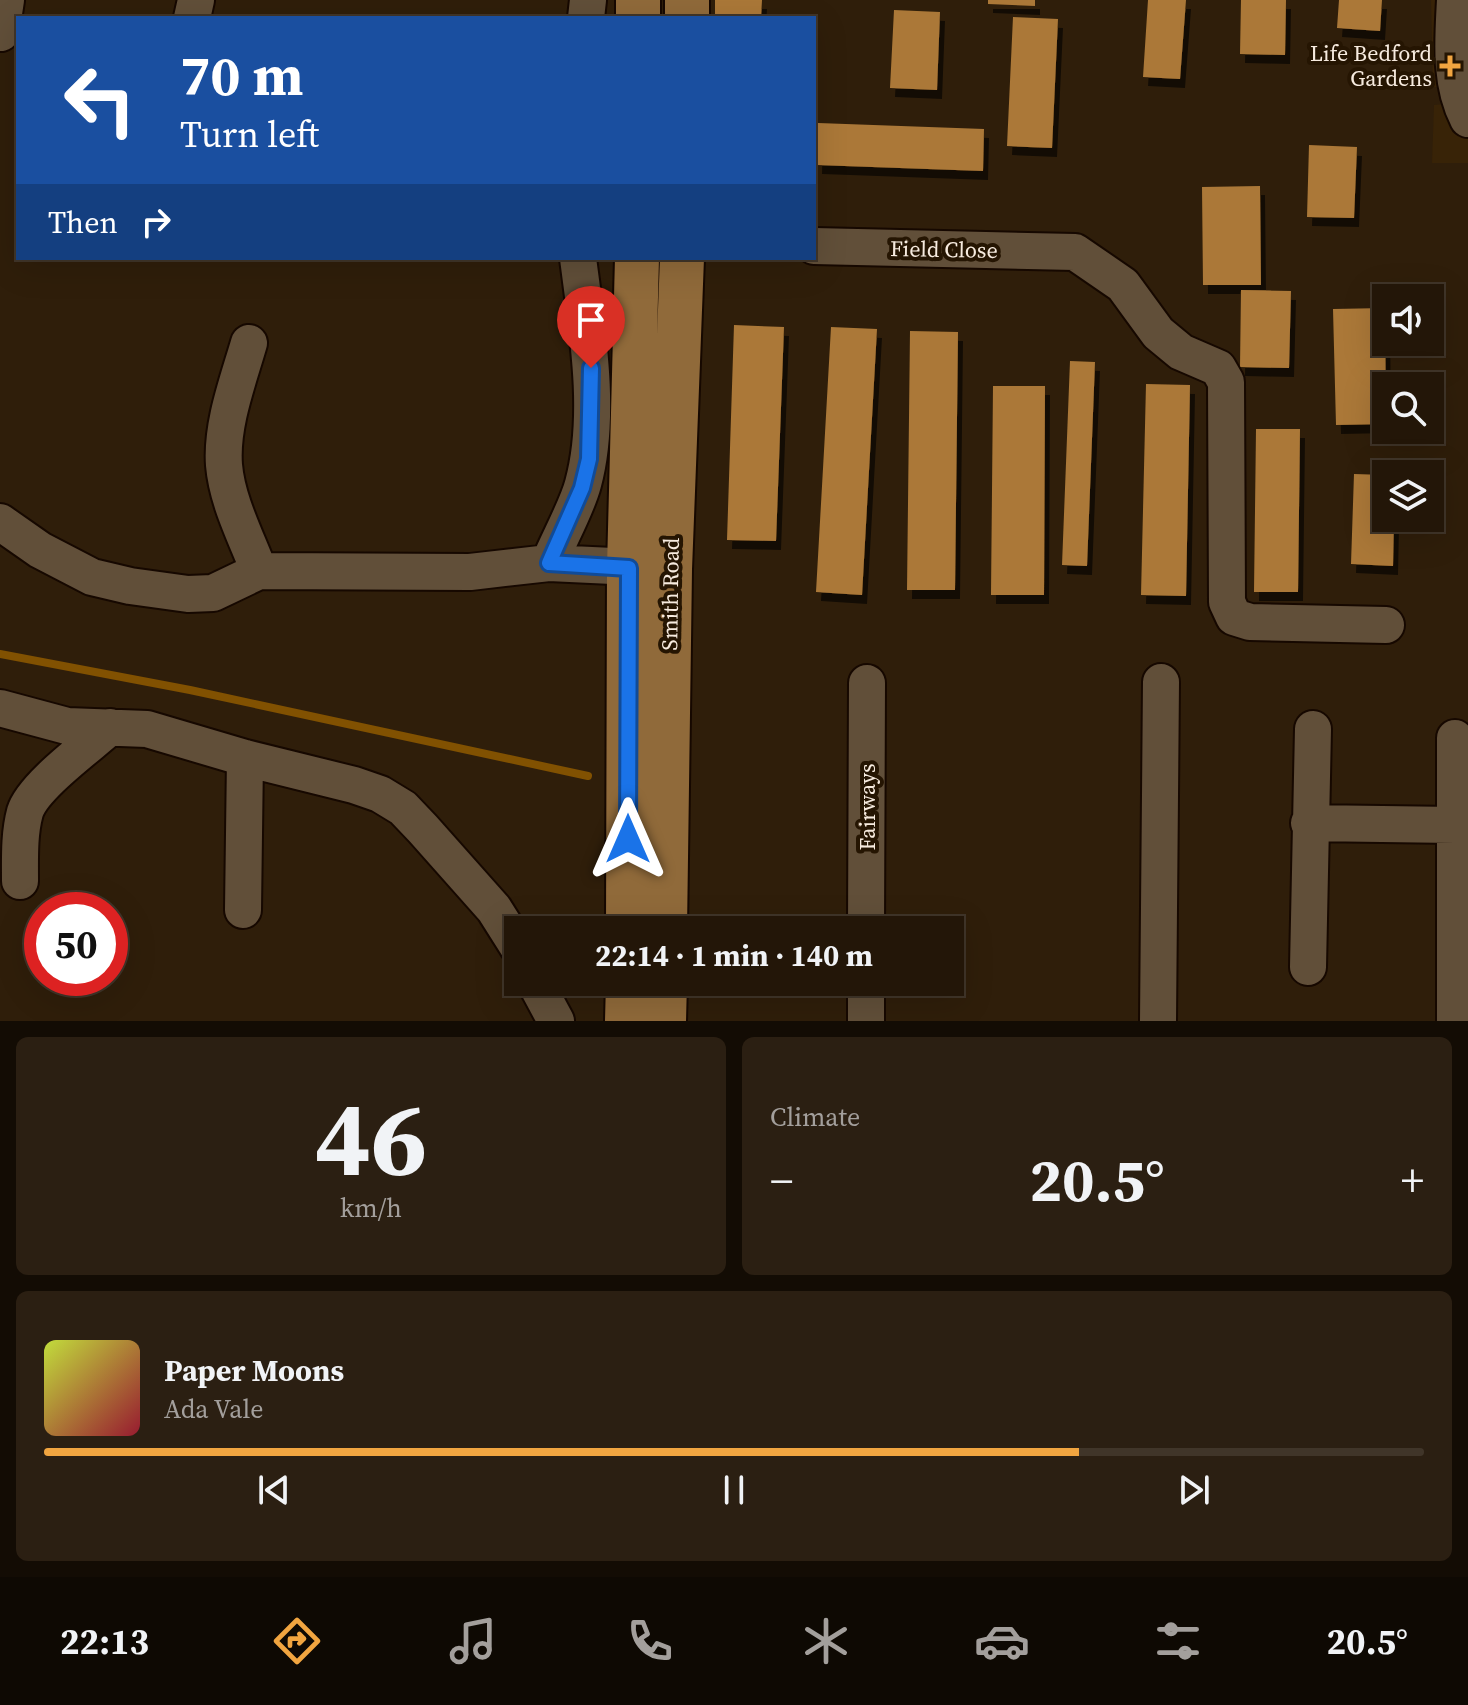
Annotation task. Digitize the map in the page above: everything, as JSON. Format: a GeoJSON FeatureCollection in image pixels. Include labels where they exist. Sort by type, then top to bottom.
{"type":"FeatureCollection","features":[{"type":"Feature","properties":{"kind":"main road","name":"Smith Road"},"geometry":{"type":"LineString","coordinates":[[637,260],[664,916]]}},
{"type":"Feature","properties":{"kind":"main road","name":"Smith Road"},"geometry":{"type":"LineString","coordinates":[[629,916],[649,568],[682,260]]}},
{"type":"Feature","properties":{"kind":"main road"},"geometry":{"type":"LineString","coordinates":[[627,1021],[628,996]]}},
{"type":"Feature","properties":{"kind":"main road"},"geometry":{"type":"LineString","coordinates":[[664,1021],[665,996]]}},
{"type":"Feature","properties":{"kind":"street"},"geometry":{"type":"LineString","coordinates":[[1,33],[6,0]]}},
{"type":"Feature","properties":{"kind":"street"},"geometry":{"type":"LineString","coordinates":[[1455,0],[1455,85],[1468,119]]}},
{"type":"Feature","properties":{"kind":"street","name":"Field Close"},"geometry":{"type":"LineString","coordinates":[[816,246],[1075,252],[1123,285],[1158,333],[1181,352],[1218,368],[1226,382],[1227,602],[1234,617],[1250,622],[1386,625]]}},
{"type":"Feature","properties":{"kind":"street"},"geometry":{"type":"LineString","coordinates":[[549,563],[582,488],[589,459],[591,368],[578,260]]}},
{"type":"Feature","properties":{"kind":"street"},"geometry":{"type":"LineString","coordinates":[[249,343],[229,418],[224,469],[239,521],[259,571]]}},
{"type":"Feature","properties":{"kind":"street"},"geometry":{"type":"LineString","coordinates":[[0,522],[40,550],[92,577],[188,594],[213,593],[259,571],[457,573],[549,563],[649,568]]}},
{"type":"Feature","properties":{"kind":"street"},"geometry":{"type":"LineString","coordinates":[[1158,1021],[1161,682]]}},
{"type":"Feature","properties":{"kind":"street","name":"Fairways"},"geometry":{"type":"LineString","coordinates":[[866,916],[867,683]]}},
{"type":"Feature","properties":{"kind":"street"},"geometry":{"type":"LineString","coordinates":[[0,708],[55,724],[147,729],[245,758],[354,785],[392,800],[423,829],[494,909],[504,925]]}},
{"type":"Feature","properties":{"kind":"street"},"geometry":{"type":"LineString","coordinates":[[20,881],[20,835],[26,808],[37,791],[110,727]]}},
{"type":"Feature","properties":{"kind":"street"},"geometry":{"type":"LineString","coordinates":[[1308,967],[1313,729]]}},
{"type":"Feature","properties":{"kind":"street"},"geometry":{"type":"LineString","coordinates":[[1455,738],[1455,1021]]}},
{"type":"Feature","properties":{"kind":"street"},"geometry":{"type":"LineString","coordinates":[[243,910],[245,758]]}},
{"type":"Feature","properties":{"kind":"street"},"geometry":{"type":"LineString","coordinates":[[1309,823],[1455,825]]}},
{"type":"Feature","properties":{"kind":"street"},"geometry":{"type":"LineString","coordinates":[[543,996],[556,1021]]}},
{"type":"Feature","properties":{"kind":"street"},"geometry":{"type":"LineString","coordinates":[[866,996],[866,1021]]}},
{"type":"Feature","properties":{"kind":"shaded area","name":"Life Bedford Gardens"},"geometry":{"type":"Polygon","coordinates":[[[1431,0],[1468,0],[1468,163],[1432,163],[1434,105],[1446,104],[1446,87],[1433,87],[1431,0]]]}},
{"type":"Feature","properties":{"kind":"building"},"geometry":{"type":"Polygon","coordinates":[[[715,0],[762,0],[761,16],[715,16],[715,0]]]}},
{"type":"Feature","properties":{"kind":"building"},"geometry":{"type":"Polygon","coordinates":[[[988,0],[1035,0],[1035,6],[988,4],[988,0]]]}},
{"type":"Feature","properties":{"kind":"building"},"geometry":{"type":"Polygon","coordinates":[[[1148,0],[1186,0],[1180,79],[1143,77],[1148,0]]]}},
{"type":"Feature","properties":{"kind":"building"},"geometry":{"type":"Polygon","coordinates":[[[1241,0],[1286,0],[1285,55],[1240,54],[1241,0]]]}},
{"type":"Feature","properties":{"kind":"building"},"geometry":{"type":"Polygon","coordinates":[[[1339,0],[1382,0],[1380,31],[1337,28],[1339,0]]]}},
{"type":"Feature","properties":{"kind":"building"},"geometry":{"type":"Polygon","coordinates":[[[894,10],[940,12],[937,90],[890,88],[894,10]]]}},
{"type":"Feature","properties":{"kind":"building"},"geometry":{"type":"Polygon","coordinates":[[[1013,17],[1058,19],[1052,148],[1007,146],[1013,17]]]}},
{"type":"Feature","properties":{"kind":"building"},"geometry":{"type":"Polygon","coordinates":[[[818,123],[984,129],[983,171],[817,165],[818,123]]]}},
{"type":"Feature","properties":{"kind":"building"},"geometry":{"type":"Polygon","coordinates":[[[1309,145],[1357,147],[1354,218],[1307,217],[1309,145]]]}},
{"type":"Feature","properties":{"kind":"building"},"geometry":{"type":"Polygon","coordinates":[[[1260,186],[1261,285],[1203,285],[1202,187],[1260,186]]]}},
{"type":"Feature","properties":{"kind":"building"},"geometry":{"type":"Polygon","coordinates":[[[1241,290],[1291,291],[1289,368],[1240,367],[1241,290]]]}},
{"type":"Feature","properties":{"kind":"building"},"geometry":{"type":"Polygon","coordinates":[[[1372,308],[1372,356],[1385,356],[1386,372],[1372,372],[1372,424],[1336,425],[1333,309],[1372,308]]]}},
{"type":"Feature","properties":{"kind":"building"},"geometry":{"type":"Polygon","coordinates":[[[734,325],[784,327],[776,541],[727,540],[734,325]]]}},
{"type":"Feature","properties":{"kind":"building"},"geometry":{"type":"Polygon","coordinates":[[[831,327],[877,329],[862,595],[816,592],[831,327]]]}},
{"type":"Feature","properties":{"kind":"building"},"geometry":{"type":"Polygon","coordinates":[[[910,331],[958,332],[955,590],[907,590],[910,331]]]}},
{"type":"Feature","properties":{"kind":"building"},"geometry":{"type":"Polygon","coordinates":[[[1070,361],[1095,362],[1087,566],[1062,565],[1070,361]]]}},
{"type":"Feature","properties":{"kind":"building"},"geometry":{"type":"Polygon","coordinates":[[[1146,384],[1190,385],[1186,596],[1141,595],[1146,384]]]}},
{"type":"Feature","properties":{"kind":"building"},"geometry":{"type":"Polygon","coordinates":[[[993,386],[1045,386],[1044,595],[991,595],[993,386]]]}},
{"type":"Feature","properties":{"kind":"building"},"geometry":{"type":"Polygon","coordinates":[[[1256,429],[1300,429],[1298,592],[1254,592],[1256,429]]]}},
{"type":"Feature","properties":{"kind":"building"},"geometry":{"type":"Polygon","coordinates":[[[1354,474],[1372,475],[1372,532],[1394,532],[1393,566],[1351,564],[1354,474]]]}},
{"type":"Feature","properties":{"kind":"waterway"},"geometry":{"type":"LineString","coordinates":[[0,654],[190,690],[588,776]]}},
{"type":"Feature","properties":{"kind":"place","name":"Life Bedford Gardens"},"geometry":{"type":"Point","coordinates":[1450,66]}},
{"type":"Feature","properties":{"kind":"route"},"geometry":{"type":"LineString","coordinates":[[591,368],[589,459],[582,488],[549,563],[629,568],[628,839]]}}]}
